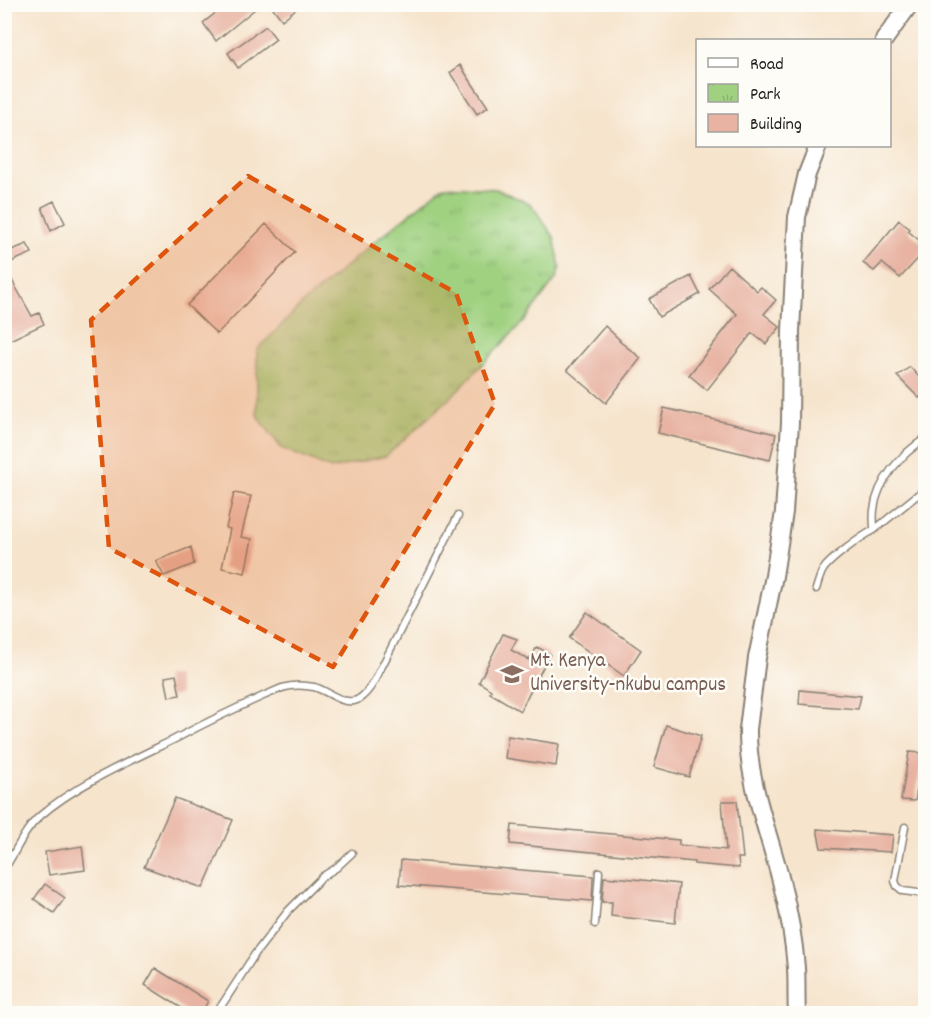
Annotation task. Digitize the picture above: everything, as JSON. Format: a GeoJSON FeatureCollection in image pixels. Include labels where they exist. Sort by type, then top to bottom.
{"type":"FeatureCollection","features":[{"type":"Feature","properties":{"kind":"street"},"geometry":{"type":"LineString","coordinates":[[885,39],[910,4]]}},
{"type":"Feature","properties":{"kind":"street"},"geometry":{"type":"LineString","coordinates":[[797,1014],[796,966],[792,940],[781,883],[752,778],[748,729],[757,658],[784,512],[790,423],[791,331],[797,217],[807,174],[818,147]]}},
{"type":"Feature","properties":{"kind":"lane"},"geometry":{"type":"LineString","coordinates":[[874,530],[874,510],[884,481],[901,459],[926,438]]}},
{"type":"Feature","properties":{"kind":"lane"},"geometry":{"type":"LineString","coordinates":[[816,589],[823,570],[832,561],[926,488]]}},
{"type":"Feature","properties":{"kind":"lane"},"geometry":{"type":"LineString","coordinates":[[4,869],[24,836],[39,817],[59,802],[117,768],[223,714],[285,687],[316,687],[348,701],[355,701],[363,695],[375,680],[458,516]]}},
{"type":"Feature","properties":{"kind":"lane"},"geometry":{"type":"LineString","coordinates":[[905,827],[895,881],[903,891],[926,894]]}},
{"type":"Feature","properties":{"kind":"lane"},"geometry":{"type":"LineString","coordinates":[[216,1014],[255,954],[288,911],[323,876],[336,868],[352,853]]}},
{"type":"Feature","properties":{"kind":"lane"},"geometry":{"type":"LineString","coordinates":[[594,924],[599,872]]}},
{"type":"Feature","properties":{"kind":"highlighted area"},"geometry":{"type":"Polygon","coordinates":[[[248,176],[456,293],[495,404],[333,667],[109,548],[91,320],[248,176]]]}},
{"type":"Feature","properties":{"kind":"green space"},"geometry":{"type":"Polygon","coordinates":[[[444,186],[496,189],[531,204],[554,237],[560,267],[556,279],[525,320],[452,396],[386,456],[331,469],[281,448],[257,415],[257,350],[301,305],[444,186]]]}},
{"type":"Feature","properties":{"kind":"building"},"geometry":{"type":"Polygon","coordinates":[[[227,4],[261,4],[216,41],[203,23],[227,4]]]}},
{"type":"Feature","properties":{"kind":"building"},"geometry":{"type":"Polygon","coordinates":[[[270,4],[302,4],[282,20],[270,4]]]}},
{"type":"Feature","properties":{"kind":"building"},"geometry":{"type":"Polygon","coordinates":[[[266,26],[276,39],[238,68],[228,53],[266,26]]]}},
{"type":"Feature","properties":{"kind":"building"},"geometry":{"type":"Polygon","coordinates":[[[460,65],[488,107],[477,114],[450,73],[460,65]]]}},
{"type":"Feature","properties":{"kind":"building"},"geometry":{"type":"Polygon","coordinates":[[[54,201],[65,223],[51,231],[42,207],[54,201]]]}},
{"type":"Feature","properties":{"kind":"building"},"geometry":{"type":"Polygon","coordinates":[[[899,220],[926,246],[926,250],[900,278],[882,263],[874,271],[863,263],[899,220]]]}},
{"type":"Feature","properties":{"kind":"building"},"geometry":{"type":"Polygon","coordinates":[[[266,224],[295,252],[217,334],[187,305],[266,224]]]}},
{"type":"Feature","properties":{"kind":"building"},"geometry":{"type":"Polygon","coordinates":[[[27,244],[32,253],[4,265],[4,253],[27,244]]]}},
{"type":"Feature","properties":{"kind":"building"},"geometry":{"type":"Polygon","coordinates":[[[4,266],[32,316],[39,313],[44,324],[10,340],[4,327],[4,266]]]}},
{"type":"Feature","properties":{"kind":"building"},"geometry":{"type":"Polygon","coordinates":[[[729,266],[757,291],[761,287],[776,300],[764,314],[780,327],[766,344],[752,333],[707,390],[689,375],[737,314],[709,289],[729,266]]]}},
{"type":"Feature","properties":{"kind":"building"},"geometry":{"type":"Polygon","coordinates":[[[691,276],[700,294],[659,317],[649,299],[691,276]]]}},
{"type":"Feature","properties":{"kind":"building"},"geometry":{"type":"Polygon","coordinates":[[[605,326],[619,341],[641,358],[606,403],[567,370],[605,326]]]}},
{"type":"Feature","properties":{"kind":"building"},"geometry":{"type":"Polygon","coordinates":[[[910,367],[926,385],[926,391],[919,398],[897,376],[910,367]]]}},
{"type":"Feature","properties":{"kind":"building"},"geometry":{"type":"Polygon","coordinates":[[[664,408],[776,434],[770,460],[658,433],[664,408]]]}},
{"type":"Feature","properties":{"kind":"building"},"geometry":{"type":"Polygon","coordinates":[[[234,493],[251,496],[241,537],[252,539],[245,573],[222,568],[230,529],[226,528],[234,493]]]}},
{"type":"Feature","properties":{"kind":"building"},"geometry":{"type":"Polygon","coordinates":[[[191,547],[194,564],[164,576],[156,561],[191,547]]]}},
{"type":"Feature","properties":{"kind":"building"},"geometry":{"type":"Polygon","coordinates":[[[587,612],[641,650],[624,676],[569,638],[587,612]]]}},
{"type":"Feature","properties":{"kind":"building"},"geometry":{"type":"Polygon","coordinates":[[[503,634],[517,639],[511,650],[529,660],[537,647],[550,654],[520,711],[490,693],[491,690],[479,682],[503,634]]]}},
{"type":"Feature","properties":{"kind":"building"},"geometry":{"type":"Polygon","coordinates":[[[176,675],[180,695],[169,697],[165,677],[176,675]]]}},
{"type":"Feature","properties":{"kind":"building"},"geometry":{"type":"Polygon","coordinates":[[[800,690],[861,696],[858,709],[799,704],[800,690]]]}},
{"type":"Feature","properties":{"kind":"building"},"geometry":{"type":"Polygon","coordinates":[[[666,725],[701,736],[689,777],[654,767],[666,725]]]}},
{"type":"Feature","properties":{"kind":"building"},"geometry":{"type":"Polygon","coordinates":[[[508,736],[559,744],[556,766],[505,758],[508,736]]]}},
{"type":"Feature","properties":{"kind":"building"},"geometry":{"type":"Polygon","coordinates":[[[909,752],[923,753],[915,801],[901,800],[909,752]]]}},
{"type":"Feature","properties":{"kind":"building"},"geometry":{"type":"Polygon","coordinates":[[[175,798],[233,820],[203,888],[144,867],[175,798]]]}},
{"type":"Feature","properties":{"kind":"building"},"geometry":{"type":"Polygon","coordinates":[[[722,801],[737,801],[743,858],[738,858],[739,868],[510,844],[512,825],[679,840],[679,845],[726,850],[722,801]]]}},
{"type":"Feature","properties":{"kind":"building"},"geometry":{"type":"Polygon","coordinates":[[[817,829],[893,835],[891,852],[821,848],[817,829]]]}},
{"type":"Feature","properties":{"kind":"building"},"geometry":{"type":"Polygon","coordinates":[[[82,846],[85,870],[49,875],[45,852],[82,846]]]}},
{"type":"Feature","properties":{"kind":"building"},"geometry":{"type":"Polygon","coordinates":[[[401,860],[593,876],[592,901],[399,885],[401,860]]]}},
{"type":"Feature","properties":{"kind":"building"},"geometry":{"type":"Polygon","coordinates":[[[604,877],[679,884],[675,923],[611,916],[612,902],[602,902],[604,877]]]}},
{"type":"Feature","properties":{"kind":"building"},"geometry":{"type":"Polygon","coordinates":[[[45,884],[65,898],[54,913],[34,899],[45,884]]]}},
{"type":"Feature","properties":{"kind":"building"},"geometry":{"type":"Polygon","coordinates":[[[155,968],[208,1001],[201,1014],[191,1014],[145,985],[155,968]]]}},
{"type":"Feature","properties":{"kind":"place","name":"Mt. Kenya University-nkubu campus"},"geometry":{"type":"Point","coordinates":[512,674]}}]}
